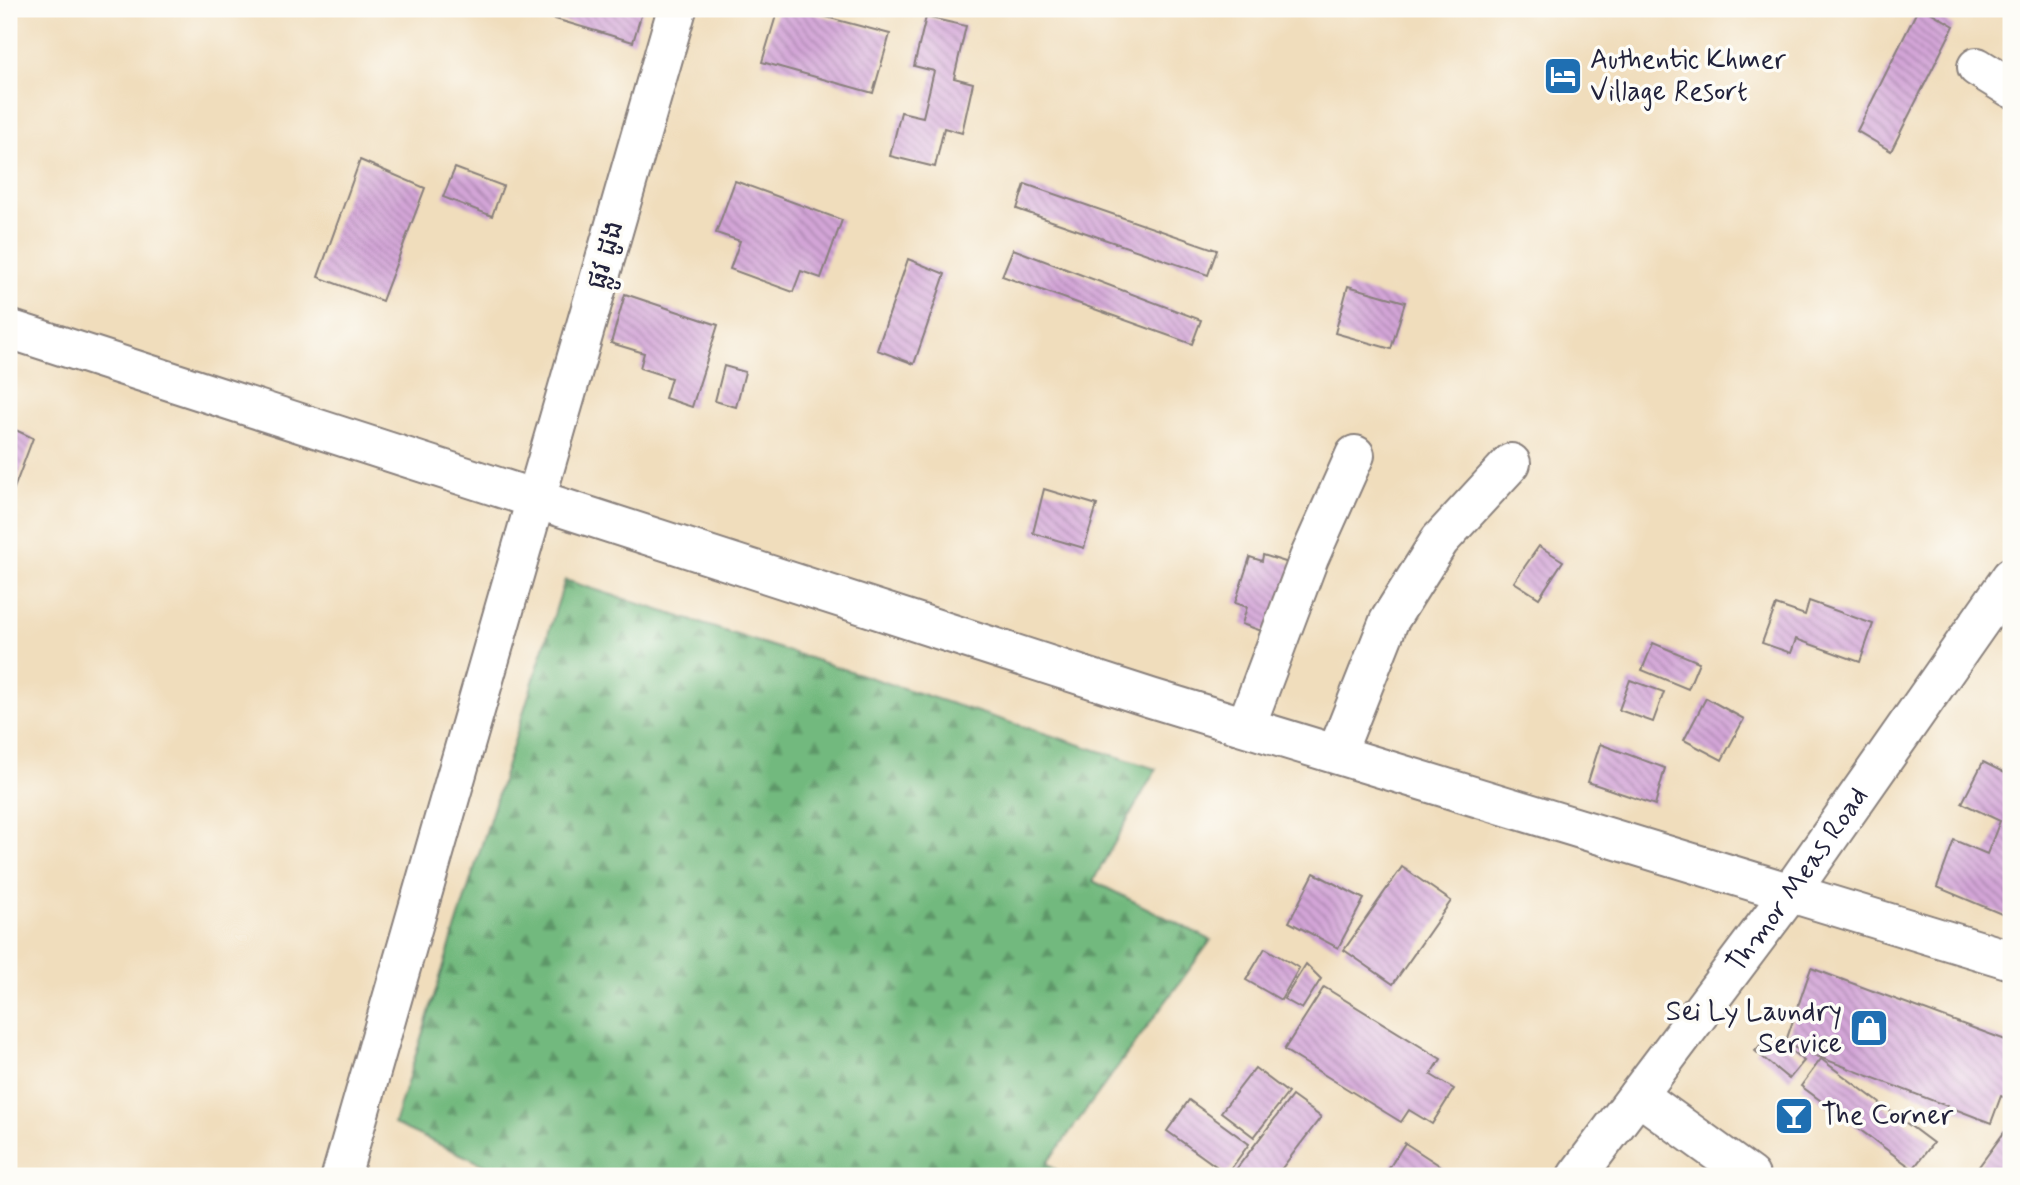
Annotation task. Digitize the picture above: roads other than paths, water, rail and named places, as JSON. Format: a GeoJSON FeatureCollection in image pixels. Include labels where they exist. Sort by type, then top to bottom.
{"type":"FeatureCollection","features":[{"type":"Feature","properties":{"kind":"street","name":"ផ្លូវ ដូង"},"geometry":{"type":"LineString","coordinates":[[341,1176],[677,9]]}},
{"type":"Feature","properties":{"kind":"street"},"geometry":{"type":"LineString","coordinates":[[1977,67],[2011,88]]}},
{"type":"Feature","properties":{"kind":"street"},"geometry":{"type":"LineString","coordinates":[[9,329],[1246,726],[2011,960]]}},
{"type":"Feature","properties":{"kind":"street"},"geometry":{"type":"LineString","coordinates":[[1246,726],[1309,558],[1355,455]]}},
{"type":"Feature","properties":{"kind":"street"},"geometry":{"type":"LineString","coordinates":[[1336,752],[1389,621],[1440,540],[1511,463]]}},
{"type":"Feature","properties":{"kind":"street","name":"Thmor Meas Road"},"geometry":{"type":"LineString","coordinates":[[1577,1176],[1790,893],[2011,577]]}},
{"type":"Feature","properties":{"kind":"street"},"geometry":{"type":"LineString","coordinates":[[1638,1095],[1750,1176]]}},
{"type":"Feature","properties":{"kind":"place","name":"Authentic Khmer Village Resort"},"geometry":{"type":"Point","coordinates":[1563,76]}},
{"type":"Feature","properties":{"kind":"place","name":"Sei Ly Laundry Service"},"geometry":{"type":"Point","coordinates":[1869,1028]}},
{"type":"Feature","properties":{"kind":"place","name":"The Corner"},"geometry":{"type":"Point","coordinates":[1794,1116]}}]}
